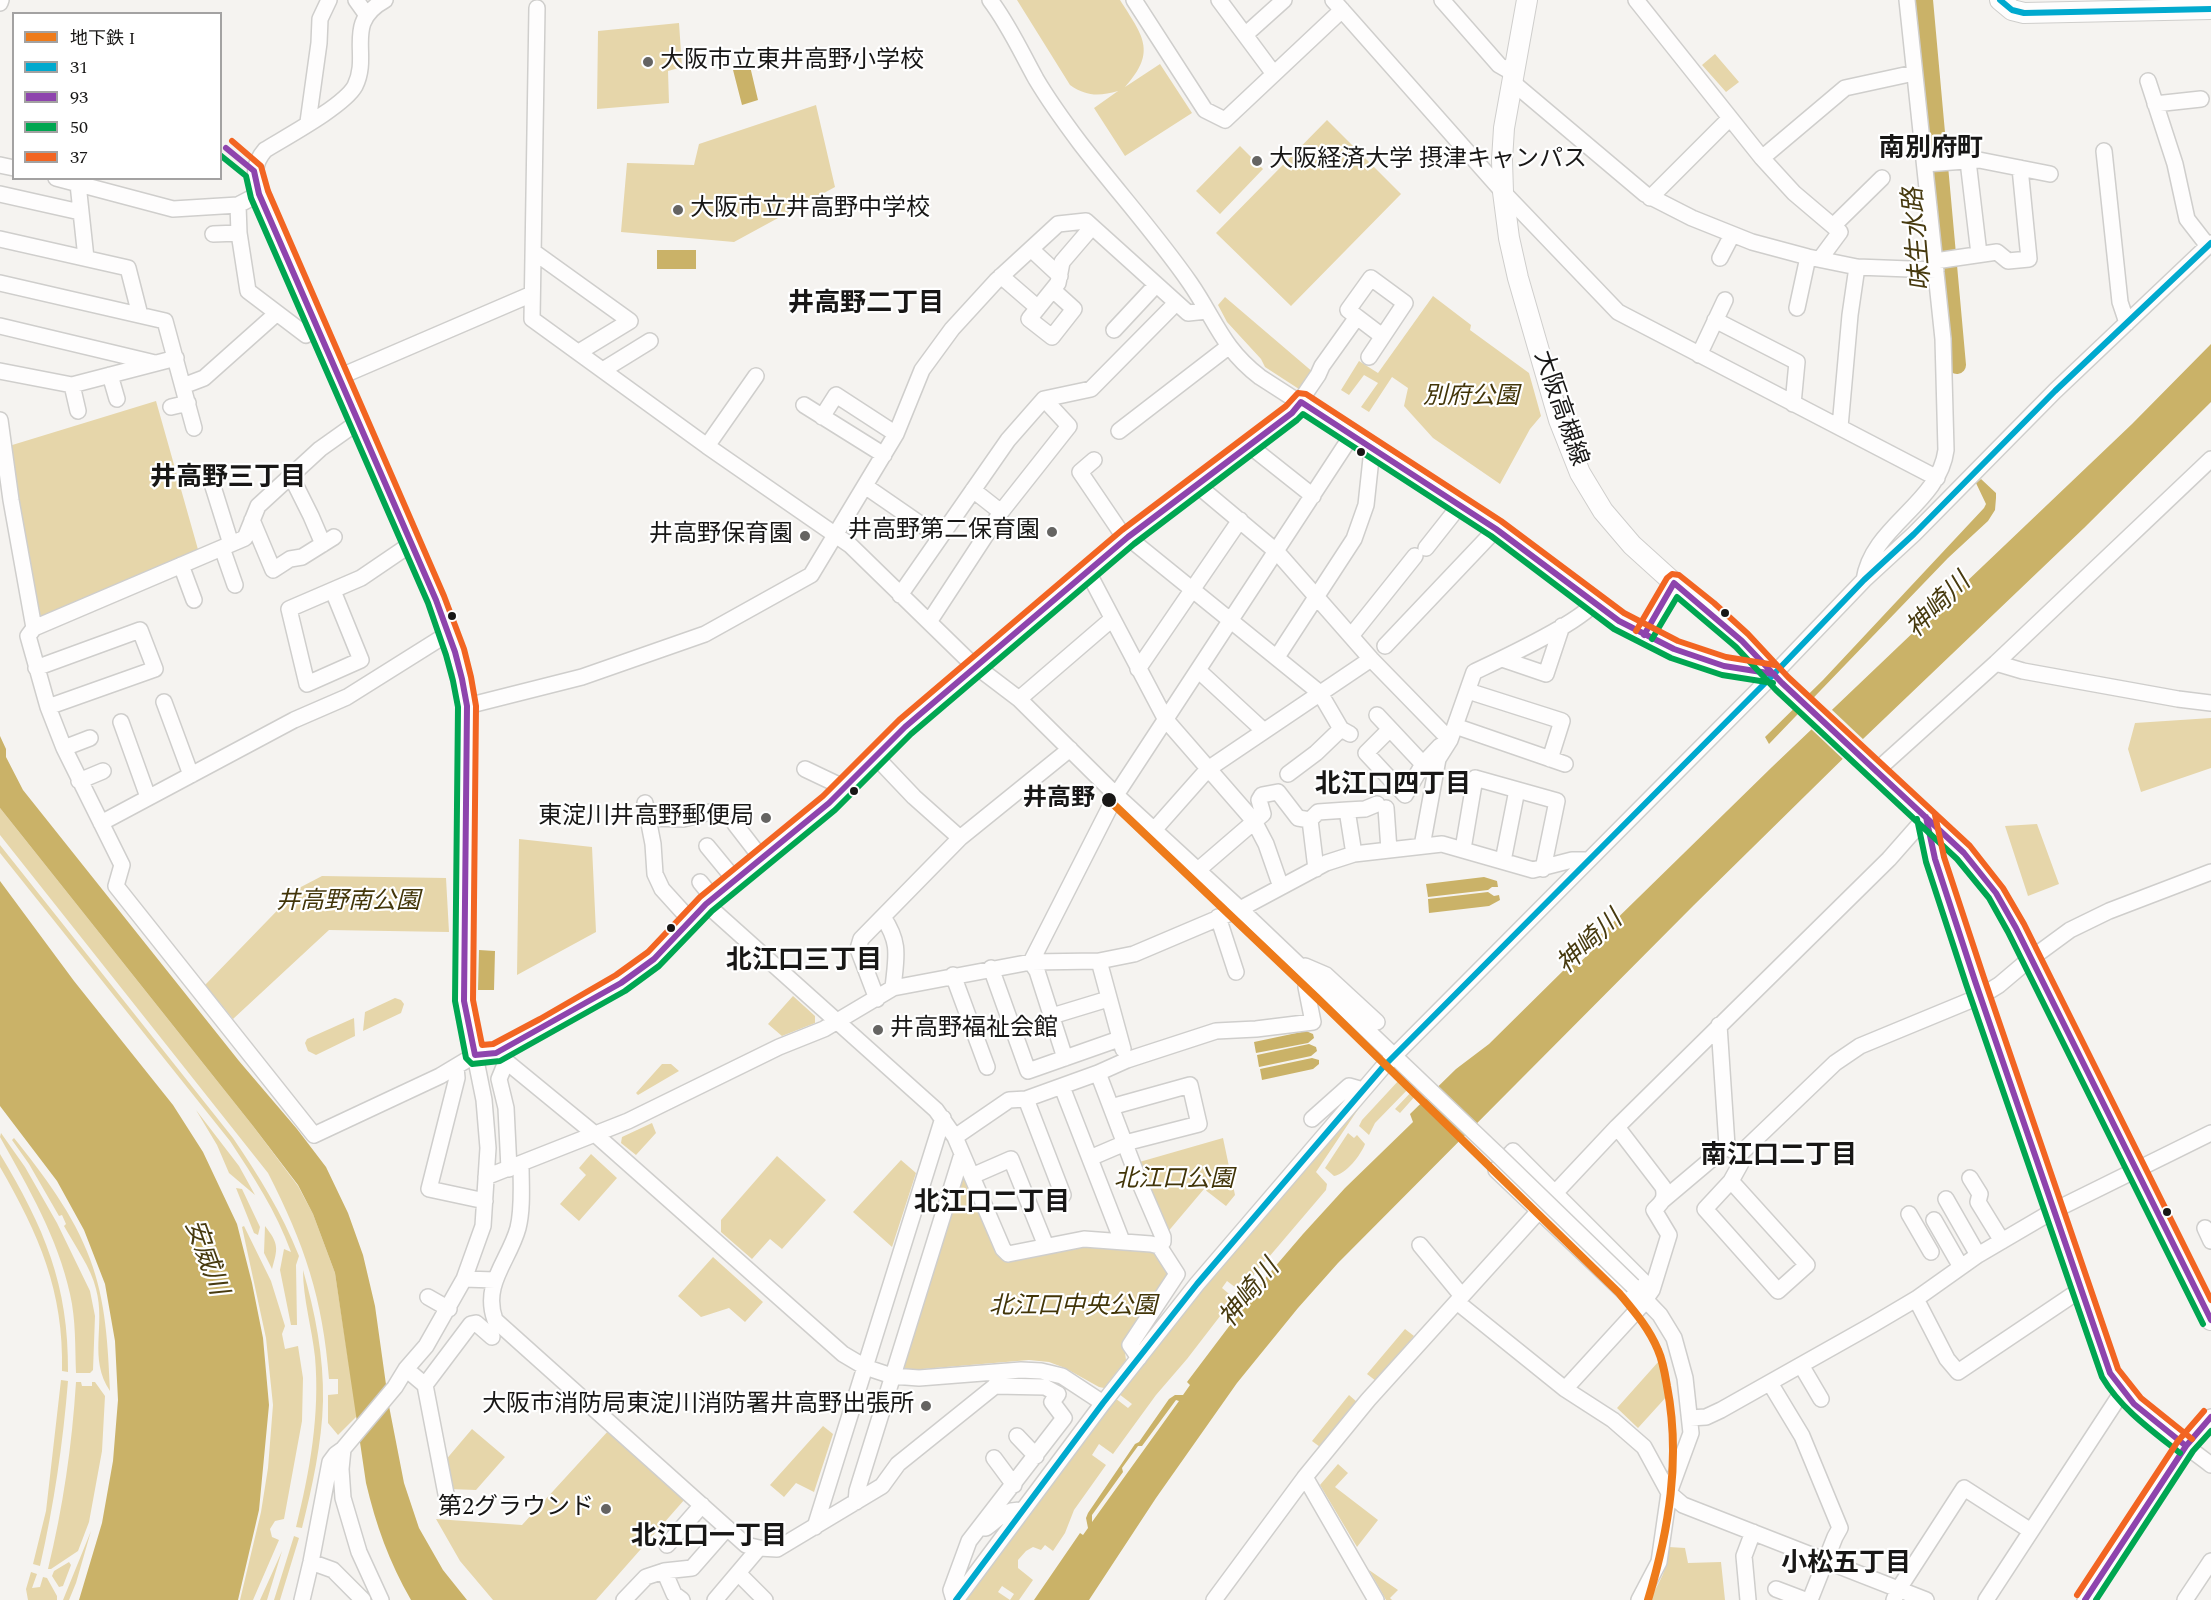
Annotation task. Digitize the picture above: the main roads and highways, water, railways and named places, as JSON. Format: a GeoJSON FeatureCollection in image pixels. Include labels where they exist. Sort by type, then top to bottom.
{"type":"FeatureCollection","features":[{"type":"Feature","properties":{"kind":"main road","name":"大阪高槻線"},"geometry":{"type":"LineString","coordinates":[[1527,0],[1512,77],[1503,149],[1503,192],[1509,238],[1518,278],[1559,420],[1570,452],[1585,482],[1610,520],[1632,545],[1674,584],[1714,615],[1778,679],[1964,853],[1996,892],[2208,1309]]}},
{"type":"Feature","properties":{"kind":"main road"},"geometry":{"type":"LineString","coordinates":[[2000,0],[2012,10],[2024,13],[2211,9]]}},
{"type":"Feature","properties":{"kind":"water"},"geometry":{"type":"Polygon","coordinates":[[[749,62],[758,100],[742,105],[732,66],[749,62]]]}},
{"type":"Feature","properties":{"kind":"water"},"geometry":{"type":"Polygon","coordinates":[[[657,250],[696,250],[696,269],[657,269],[657,250]]]}},
{"type":"Feature","properties":{"kind":"water","name":"神崎川"},"geometry":{"type":"Polygon","coordinates":[[[2211,344],[2211,402],[1694,905],[1338,1263],[1237,1383],[1156,1498],[1089,1600],[1034,1600],[1080,1533],[1083,1535],[1088,1528],[1086,1518],[1088,1513],[1169,1399],[1175,1395],[1183,1395],[1190,1385],[1187,1382],[1267,1276],[1345,1188],[1413,1122],[1410,1114],[1456,1069],[1489,1044],[1571,963],[1576,966],[1595,948],[1594,941],[1772,767],[2132,424],[2211,344]],[[1176,1400],[1142,1446],[1138,1446],[1122,1468],[1123,1472],[1092,1515],[1092,1522],[1179,1401],[1176,1400]]]}},
{"type":"Feature","properties":{"kind":"water"},"geometry":{"type":"Polygon","coordinates":[[[1981,479],[1996,493],[1995,510],[1988,521],[1948,558],[1769,744],[1765,737],[1823,680],[1984,508],[1986,504],[1976,483],[1981,479]]]}},
{"type":"Feature","properties":{"kind":"water"},"geometry":{"type":"Polygon","coordinates":[[[0,736],[6,749],[6,757],[23,790],[326,1167],[348,1213],[363,1255],[375,1306],[389,1406],[404,1483],[419,1528],[443,1570],[467,1600],[411,1600],[403,1586],[384,1543],[366,1483],[335,1273],[313,1214],[298,1185],[253,1126],[0,808],[0,736]]]}},
{"type":"Feature","properties":{"kind":"water"},"geometry":{"type":"Polygon","coordinates":[[[1484,877],[1497,881],[1498,887],[1428,897],[1426,884],[1484,877]]]}},
{"type":"Feature","properties":{"kind":"water","name":"安威川"},"geometry":{"type":"Polygon","coordinates":[[[0,881],[74,981],[173,1105],[203,1152],[237,1224],[263,1338],[269,1405],[259,1510],[238,1600],[79,1600],[102,1523],[113,1461],[118,1400],[115,1341],[105,1284],[84,1230],[57,1181],[0,1106],[0,881]]]}},
{"type":"Feature","properties":{"kind":"water"},"geometry":{"type":"Polygon","coordinates":[[[1488,892],[1494,896],[1499,895],[1500,900],[1489,906],[1429,913],[1428,899],[1488,892]]]}},
{"type":"Feature","properties":{"kind":"water"},"geometry":{"type":"Polygon","coordinates":[[[479,950],[495,951],[494,990],[478,990],[479,950]]]}},
{"type":"Feature","properties":{"kind":"water"},"geometry":{"type":"Polygon","coordinates":[[[1306,1031],[1313,1034],[1314,1038],[1308,1043],[1256,1053],[1254,1042],[1306,1031]]]}},
{"type":"Feature","properties":{"kind":"water"},"geometry":{"type":"Polygon","coordinates":[[[1309,1044],[1316,1047],[1317,1051],[1311,1056],[1259,1067],[1257,1055],[1309,1044]]]}},
{"type":"Feature","properties":{"kind":"water"},"geometry":{"type":"Polygon","coordinates":[[[1312,1058],[1319,1060],[1319,1064],[1313,1069],[1262,1080],[1260,1069],[1312,1058]]]}},
{"type":"Feature","properties":{"kind":"waterway","name":"味生水路"},"geometry":{"type":"LineString","coordinates":[[1924,0],[1957,365]]}},
{"type":"Feature","properties":{"kind":"metro line","name":"I"},"geometry":{"type":"LineString","coordinates":[[1109,800],[1317,998],[1619,1293],[1646,1327],[1664,1368],[1673,1440],[1673,1467],[1667,1521],[1648,1600]]}},
{"type":"Feature","properties":{"kind":"place","name":"大阪市立東井高野小学校"},"geometry":{"type":"Point","coordinates":[648,62]}},
{"type":"Feature","properties":{"kind":"place","name":"大阪経済大学 摂津キャンパス"},"geometry":{"type":"Point","coordinates":[1257,161]}},
{"type":"Feature","properties":{"kind":"place","name":"大阪市立井高野中学校"},"geometry":{"type":"Point","coordinates":[678,210]}},
{"type":"Feature","properties":{"kind":"place","name":"井高野第二保育園"},"geometry":{"type":"Point","coordinates":[1052,532]}},
{"type":"Feature","properties":{"kind":"place","name":"井高野保育園"},"geometry":{"type":"Point","coordinates":[805,536]}},
{"type":"Feature","properties":{"kind":"place","name":"井高野"},"geometry":{"type":"Point","coordinates":[1109,800]}},
{"type":"Feature","properties":{"kind":"place","name":"東淀川井高野郵便局"},"geometry":{"type":"Point","coordinates":[766,818]}},
{"type":"Feature","properties":{"kind":"place","name":"井高野福祉会館"},"geometry":{"type":"Point","coordinates":[878,1030]}},
{"type":"Feature","properties":{"kind":"place","name":"大阪市消防局東淀川消防署井高野出張所"},"geometry":{"type":"Point","coordinates":[926,1406]}},
{"type":"Feature","properties":{"kind":"place","name":"第2グラウンド"},"geometry":{"type":"Point","coordinates":[606,1509]}},
{"type":"Feature","properties":{"kind":"district","name":"南別府町"},"geometry":{"type":"Point","coordinates":[1931,151]}},
{"type":"Feature","properties":{"kind":"district","name":"井高野二丁目"},"geometry":{"type":"Point","coordinates":[866,306]}},
{"type":"Feature","properties":{"kind":"district","name":"井高野三丁目"},"geometry":{"type":"Point","coordinates":[228,480]}},
{"type":"Feature","properties":{"kind":"district","name":"北江口四丁目"},"geometry":{"type":"Point","coordinates":[1393,787]}},
{"type":"Feature","properties":{"kind":"district","name":"北江口三丁目"},"geometry":{"type":"Point","coordinates":[804,963]}},
{"type":"Feature","properties":{"kind":"district","name":"南江口二丁目"},"geometry":{"type":"Point","coordinates":[1779,1158]}},
{"type":"Feature","properties":{"kind":"district","name":"北江口二丁目"},"geometry":{"type":"Point","coordinates":[992,1205]}},
{"type":"Feature","properties":{"kind":"district","name":"北江口一丁目"},"geometry":{"type":"Point","coordinates":[709,1539]}},
{"type":"Feature","properties":{"kind":"district","name":"小松五丁目"},"geometry":{"type":"Point","coordinates":[1846,1566]}},
{"type":"Feature","properties":{"kind":"park label","name":"別府公園"},"geometry":{"type":"Point","coordinates":[1471,398]}},
{"type":"Feature","properties":{"kind":"park label","name":"井高野南公園"},"geometry":{"type":"Point","coordinates":[348,903]}},
{"type":"Feature","properties":{"kind":"park label","name":"北江口公園"},"geometry":{"type":"Point","coordinates":[1174,1181]}},
{"type":"Feature","properties":{"kind":"park label","name":"北江口中央公園"},"geometry":{"type":"Point","coordinates":[1073,1308]}}]}
